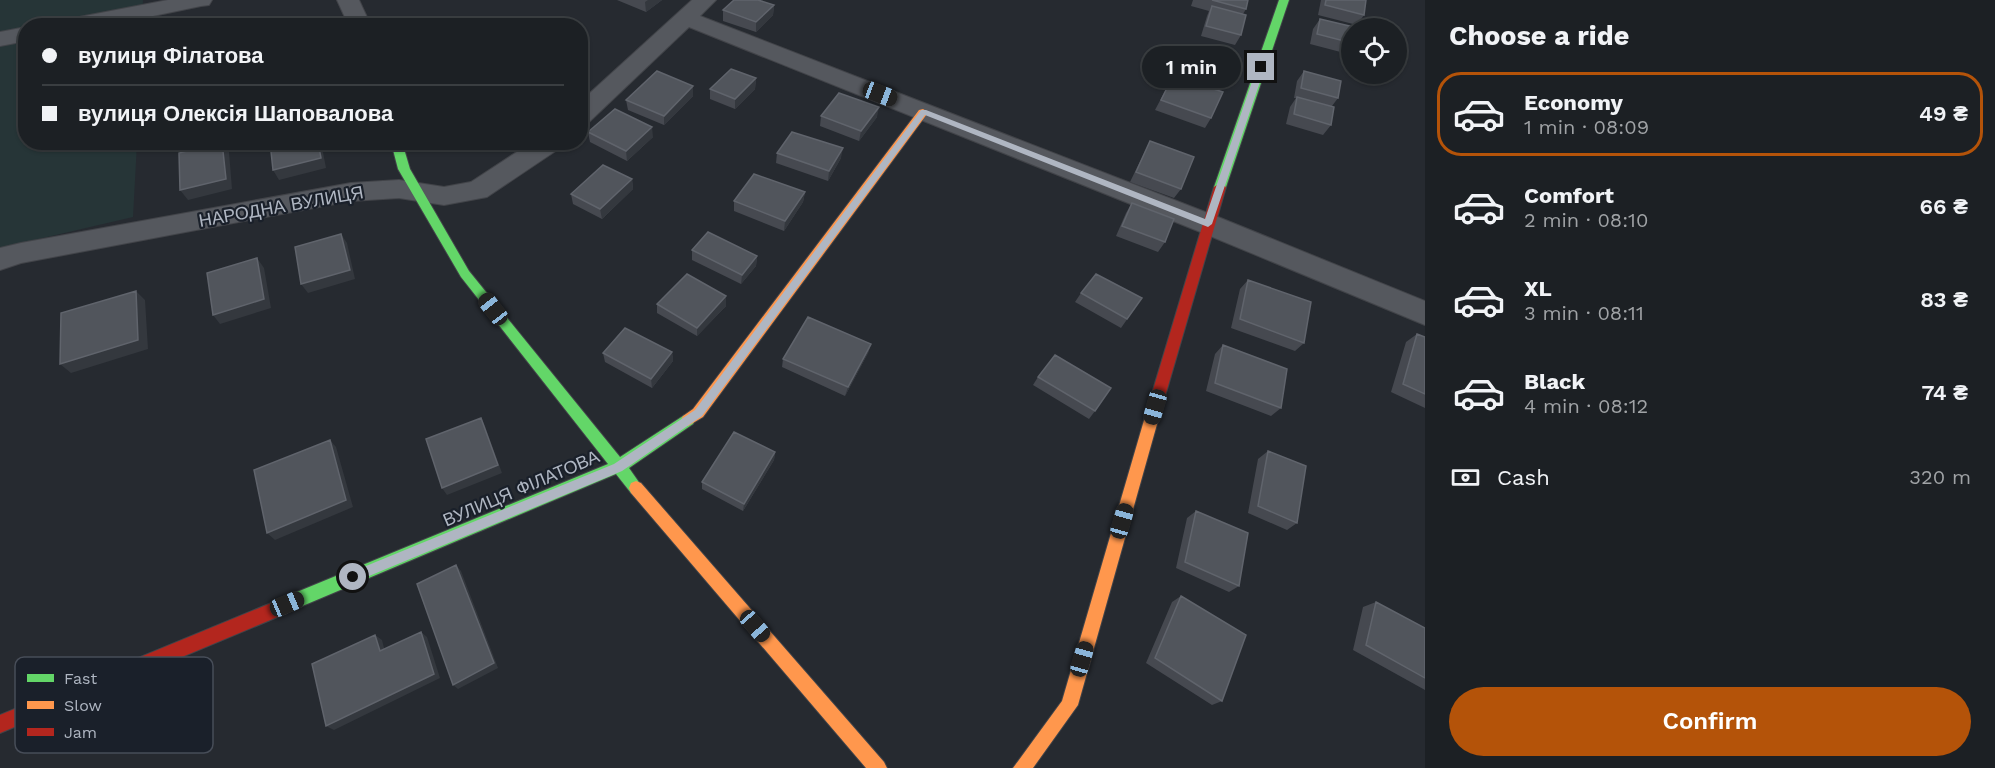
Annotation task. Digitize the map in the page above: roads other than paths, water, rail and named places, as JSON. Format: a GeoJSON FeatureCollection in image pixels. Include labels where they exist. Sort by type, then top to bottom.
{"type":"FeatureCollection","features":[{"type":"Feature","properties":{"kind":"street"},"geometry":{"type":"LineString","coordinates":[[110,18],[201,0]]}},
{"type":"Feature","properties":{"kind":"street"},"geometry":{"type":"LineString","coordinates":[[348,0],[356,18]]}},
{"type":"Feature","properties":{"kind":"street"},"geometry":{"type":"LineString","coordinates":[[588,109],[705,0]]}},
{"type":"Feature","properties":{"kind":"street"},"geometry":{"type":"LineString","coordinates":[[1022,768],[1068,705],[1208,224],[1284,0]]}},
{"type":"Feature","properties":{"kind":"street"},"geometry":{"type":"LineString","coordinates":[[685,18],[1208,224],[1425,313]]}},
{"type":"Feature","properties":{"kind":"street"},"geometry":{"type":"LineString","coordinates":[[0,39],[18,36]]}},
{"type":"Feature","properties":{"kind":"street","name":"ВУЛИЦЯ ФІЛАТОВА"},"geometry":{"type":"LineString","coordinates":[[161,657],[618,467],[699,413],[924,112]]}},
{"type":"Feature","properties":{"kind":"street"},"geometry":{"type":"LineString","coordinates":[[398,150],[404,169],[465,274],[618,467],[878,768]]}},
{"type":"Feature","properties":{"kind":"street","name":"НАРОДНА ВУЛИЦЯ"},"geometry":{"type":"LineString","coordinates":[[0,259],[21,253],[351,192],[399,189],[444,196],[478,190],[539,150]]}},
{"type":"Feature","properties":{"kind":"street","name":"ВУЛИЦЯ ФІЛАТОВА"},"geometry":{"type":"LineString","coordinates":[[0,724],[15,718]]}}]}
